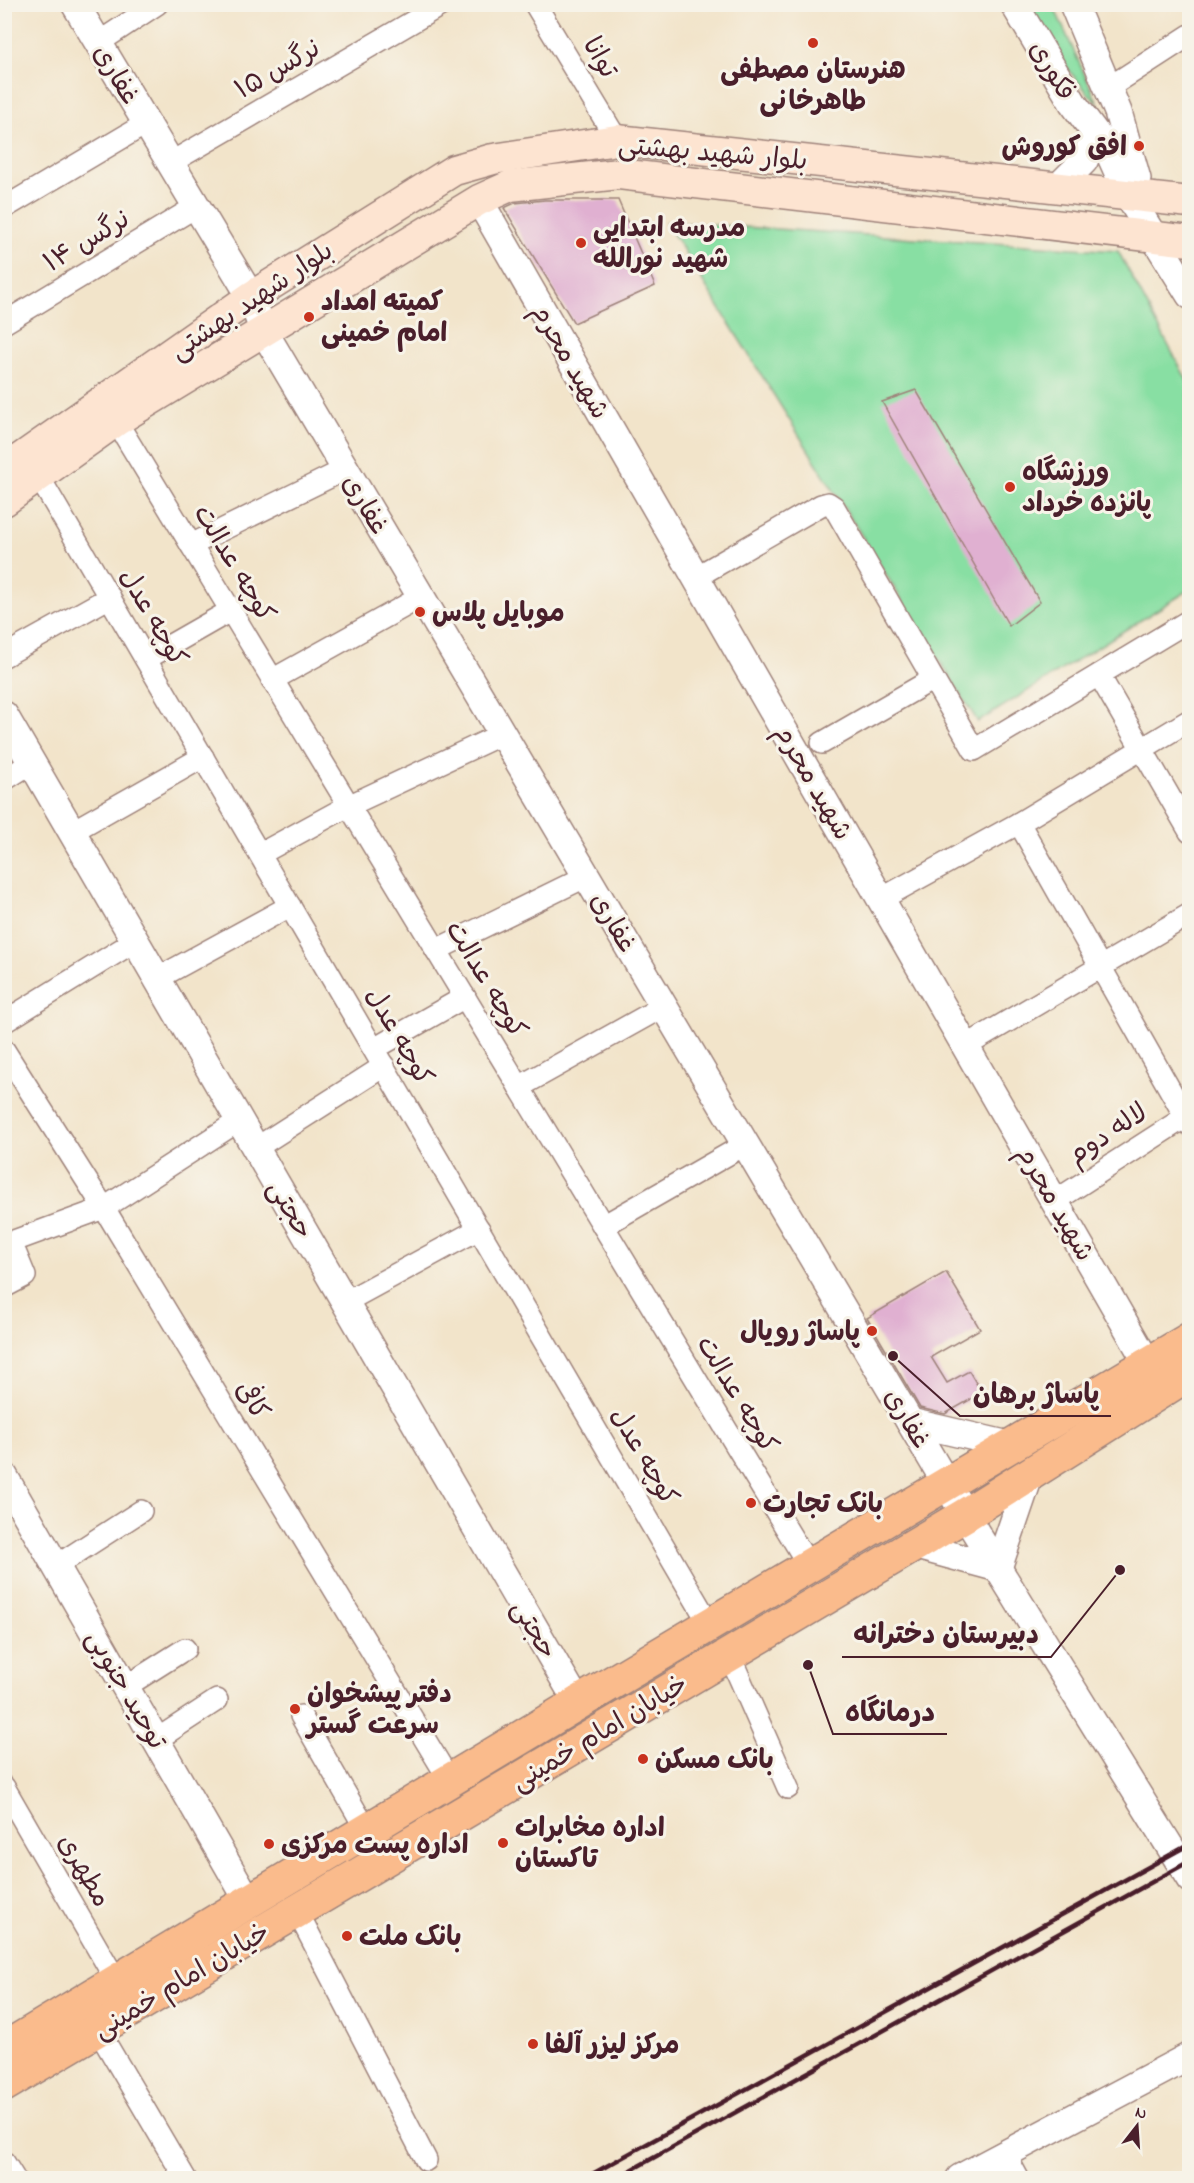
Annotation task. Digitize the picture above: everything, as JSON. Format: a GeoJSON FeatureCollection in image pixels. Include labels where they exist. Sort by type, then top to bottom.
{"type":"FeatureCollection","features":[{"type":"Feature","properties":{"kind":"main road","name":"بلوار شهید بهشتی"},"geometry":{"type":"LineString","coordinates":[[4,470],[251,297],[454,171],[493,159],[617,140],[1190,202]]}},
{"type":"Feature","properties":{"kind":"main road","name":"بلوار شهید بهشتی"},"geometry":{"type":"LineString","coordinates":[[4,501],[116,421],[479,200],[510,186],[619,174],[1190,241]]}},
{"type":"Feature","properties":{"kind":"main road","name":"خیابان امام خمینی"},"geometry":{"type":"LineString","coordinates":[[4,2049],[578,1703],[1190,1339]]}},
{"type":"Feature","properties":{"kind":"main road","name":"خیابان امام خمینی"},"geometry":{"type":"LineString","coordinates":[[4,2085],[965,1515],[1190,1373]]}},
{"type":"Feature","properties":{"kind":"street","name":"غفاری"},"geometry":{"type":"LineString","coordinates":[[75,4],[251,297],[263,330],[965,1515],[1190,1879]]}},
{"type":"Feature","properties":{"kind":"street"},"geometry":{"type":"LineString","coordinates":[[98,43],[157,4]]}},
{"type":"Feature","properties":{"kind":"street","name":"نرگس ۱۵"},"geometry":{"type":"LineString","coordinates":[[171,163],[443,4]]}},
{"type":"Feature","properties":{"kind":"street","name":"توانا"},"geometry":{"type":"LineString","coordinates":[[535,4],[617,140]]}},
{"type":"Feature","properties":{"kind":"street","name":"فکوری"},"geometry":{"type":"LineString","coordinates":[[1014,4],[1073,103],[1108,150],[1129,197],[1190,295]]}},
{"type":"Feature","properties":{"kind":"street","name":"فکوری"},"geometry":{"type":"LineString","coordinates":[[1073,4],[1118,112],[1137,179],[1129,197]]}},
{"type":"Feature","properties":{"kind":"street"},"geometry":{"type":"LineString","coordinates":[[1108,88],[1190,35]]}},
{"type":"Feature","properties":{"kind":"street"},"geometry":{"type":"LineString","coordinates":[[4,208],[147,123]]}},
{"type":"Feature","properties":{"kind":"street"},"geometry":{"type":"LineString","coordinates":[[1057,188],[1084,161],[1096,134]]}},
{"type":"Feature","properties":{"kind":"street","name":"شهید محرم"},"geometry":{"type":"LineString","coordinates":[[479,200],[1148,1364]]}},
{"type":"Feature","properties":{"kind":"street","name":"نرگس ۱۴"},"geometry":{"type":"LineString","coordinates":[[4,323],[197,206]]}},
{"type":"Feature","properties":{"kind":"street","name":"کوچه عدالت"},"geometry":{"type":"LineString","coordinates":[[116,421],[809,1566]]}},
{"type":"Feature","properties":{"kind":"street"},"geometry":{"type":"LineString","coordinates":[[191,545],[346,469]]}},
{"type":"Feature","properties":{"kind":"street","name":"کوچه عدل"},"geometry":{"type":"LineString","coordinates":[[39,477],[710,1625]]}},
{"type":"Feature","properties":{"kind":"street"},"geometry":{"type":"LineString","coordinates":[[696,577],[828,503],[834,507],[974,750],[1190,620]]}},
{"type":"Feature","properties":{"kind":"street"},"geometry":{"type":"LineString","coordinates":[[4,657],[110,597]]}},
{"type":"Feature","properties":{"kind":"street"},"geometry":{"type":"LineString","coordinates":[[272,680],[422,597]]}},
{"type":"Feature","properties":{"kind":"street"},"geometry":{"type":"LineString","coordinates":[[146,658],[230,611]]}},
{"type":"Feature","properties":{"kind":"street"},"geometry":{"type":"LineString","coordinates":[[1099,675],[1190,832]]}},
{"type":"Feature","properties":{"kind":"street"},"geometry":{"type":"LineString","coordinates":[[822,743],[933,679]]}},
{"type":"Feature","properties":{"kind":"street","name":"حجتی"},"geometry":{"type":"LineString","coordinates":[[4,715],[578,1703]]}},
{"type":"Feature","properties":{"kind":"street"},"geometry":{"type":"LineString","coordinates":[[881,899],[1019,823],[1190,720]]}},
{"type":"Feature","properties":{"kind":"street"},"geometry":{"type":"LineString","coordinates":[[260,854],[348,806],[502,734]]}},
{"type":"Feature","properties":{"kind":"street"},"geometry":{"type":"LineString","coordinates":[[72,831],[203,757]]}},
{"type":"Feature","properties":{"kind":"street"},"geometry":{"type":"LineString","coordinates":[[4,780],[32,763]]}},
{"type":"Feature","properties":{"kind":"street"},"geometry":{"type":"LineString","coordinates":[[1019,823],[1188,1119]]}},
{"type":"Feature","properties":{"kind":"street"},"geometry":{"type":"LineString","coordinates":[[436,950],[587,876]]}},
{"type":"Feature","properties":{"kind":"street"},"geometry":{"type":"LineString","coordinates":[[158,978],[291,906]]}},
{"type":"Feature","properties":{"kind":"street"},"geometry":{"type":"LineString","coordinates":[[966,1046],[1190,914]]}},
{"type":"Feature","properties":{"kind":"street"},"geometry":{"type":"LineString","coordinates":[[4,1022],[135,941]]}},
{"type":"Feature","properties":{"kind":"street"},"geometry":{"type":"LineString","coordinates":[[256,1148],[465,997]]}},
{"type":"Feature","properties":{"kind":"street"},"geometry":{"type":"LineString","coordinates":[[519,1087],[664,1006]]}},
{"type":"Feature","properties":{"kind":"street","name":"کافی"},"geometry":{"type":"LineString","coordinates":[[6,1057],[104,1208],[450,1781]]}},
{"type":"Feature","properties":{"kind":"street","name":"لاله دوم"},"geometry":{"type":"LineString","coordinates":[[1055,1201],[1188,1119]]}},
{"type":"Feature","properties":{"kind":"street"},"geometry":{"type":"LineString","coordinates":[[4,1287],[25,1276],[11,1242],[104,1208],[240,1120]]}},
{"type":"Feature","properties":{"kind":"street"},"geometry":{"type":"LineString","coordinates":[[603,1226],[746,1144]]}},
{"type":"Feature","properties":{"kind":"street"},"geometry":{"type":"LineString","coordinates":[[345,1302],[479,1229]]}},
{"type":"Feature","properties":{"kind":"street"},"geometry":{"type":"LineString","coordinates":[[910,1422],[1009,1445]]}},
{"type":"Feature","properties":{"kind":"street"},"geometry":{"type":"LineString","coordinates":[[913,1545],[998,1568],[1030,1474]]}},
{"type":"Feature","properties":{"kind":"street","name":"توحید جنوبی"},"geometry":{"type":"LineString","coordinates":[[4,1476],[249,1902]]}},
{"type":"Feature","properties":{"kind":"street"},"geometry":{"type":"LineString","coordinates":[[56,1566],[141,1511]]}},
{"type":"Feature","properties":{"kind":"street"},"geometry":{"type":"LineString","coordinates":[[125,1687],[185,1649]]}},
{"type":"Feature","properties":{"kind":"street"},"geometry":{"type":"LineString","coordinates":[[729,1654],[788,1788]]}},
{"type":"Feature","properties":{"kind":"street"},"geometry":{"type":"LineString","coordinates":[[156,1740],[217,1700]]}},
{"type":"Feature","properties":{"kind":"street"},"geometry":{"type":"LineString","coordinates":[[301,1716],[367,1831]]}},
{"type":"Feature","properties":{"kind":"street","name":"مطهری"},"geometry":{"type":"LineString","coordinates":[[4,1787],[117,1982]]}},
{"type":"Feature","properties":{"kind":"street"},"geometry":{"type":"LineString","coordinates":[[297,1911],[426,2160]]}},
{"type":"Feature","properties":{"kind":"street"},"geometry":{"type":"LineString","coordinates":[[98,2030],[185,2178]]}},
{"type":"Feature","properties":{"kind":"street"},"geometry":{"type":"LineString","coordinates":[[960,2178],[1190,2056]]}},
{"type":"Feature","properties":{"kind":"street"},"geometry":{"type":"LineString","coordinates":[[1005,2154],[1018,2178]]}},
{"type":"Feature","properties":{"kind":"street"},"geometry":{"type":"LineString","coordinates":[[4,2162],[14,2178]]}},
{"type":"Feature","properties":{"kind":"green space"},"geometry":{"type":"Polygon","coordinates":[[[1028,5],[1053,5],[1099,106],[1070,72],[1028,5]]]}},
{"type":"Feature","properties":{"kind":"green space","name":"ورزشگاه پانزده خرداد"},"geometry":{"type":"Polygon","coordinates":[[[666,222],[1118,251],[1189,384],[1189,590],[978,722],[666,222]]]}},
{"type":"Feature","properties":{"kind":"building","name":"مدرسه ابتدایی شهید نورالله"},"geometry":{"type":"Polygon","coordinates":[[[545,200],[618,200],[655,286],[574,323],[504,208],[515,203],[545,200]]]}},
{"type":"Feature","properties":{"kind":"building"},"geometry":{"type":"Polygon","coordinates":[[[916,390],[1040,602],[1009,626],[882,402],[916,390]]]}},
{"type":"Feature","properties":{"kind":"building"},"geometry":{"type":"Polygon","coordinates":[[[946,1272],[980,1329],[931,1357],[947,1383],[969,1371],[982,1393],[945,1414],[920,1408],[867,1318],[946,1272]]]}},
{"type":"Feature","properties":{"kind":"railway"},"geometry":{"type":"LineString","coordinates":[[585,2178],[1190,1844]]}},
{"type":"Feature","properties":{"kind":"railway"},"geometry":{"type":"LineString","coordinates":[[617,2178],[1190,1861]]}},
{"type":"Feature","properties":{"kind":"place","name":"هنرستان مصطفی طاهرخانی"},"geometry":{"type":"Point","coordinates":[813,43]}},
{"type":"Feature","properties":{"kind":"place","name":"افق کوروش"},"geometry":{"type":"Point","coordinates":[1139,146]}},
{"type":"Feature","properties":{"kind":"place","name":"مدرسه ابتدایی شهید نورالله"},"geometry":{"type":"Point","coordinates":[581,243]}},
{"type":"Feature","properties":{"kind":"place","name":"کمیته امداد امام خمینی"},"geometry":{"type":"Point","coordinates":[309,317]}},
{"type":"Feature","properties":{"kind":"place","name":"ورزشگاه پانزده خرداد"},"geometry":{"type":"Point","coordinates":[1010,487]}},
{"type":"Feature","properties":{"kind":"place","name":"موبایل پلاس"},"geometry":{"type":"Point","coordinates":[420,612]}},
{"type":"Feature","properties":{"kind":"place","name":"پاساژ رویال"},"geometry":{"type":"Point","coordinates":[872,1331]}},
{"type":"Feature","properties":{"kind":"place","name":"پاساژ برهان"},"geometry":{"type":"Point","coordinates":[893,1356]}},
{"type":"Feature","properties":{"kind":"place","name":"بانک تجارت"},"geometry":{"type":"Point","coordinates":[751,1503]}},
{"type":"Feature","properties":{"kind":"place","name":"دبیرستان دخترانه"},"geometry":{"type":"Point","coordinates":[1120,1570]}},
{"type":"Feature","properties":{"kind":"place","name":"درمانگاه"},"geometry":{"type":"Point","coordinates":[808,1665]}},
{"type":"Feature","properties":{"kind":"place","name":"دفتر پیشخوان سرعت گستر"},"geometry":{"type":"Point","coordinates":[295,1709]}},
{"type":"Feature","properties":{"kind":"place","name":"بانک مسکن"},"geometry":{"type":"Point","coordinates":[643,1759]}},
{"type":"Feature","properties":{"kind":"place","name":"اداره مخابرات تاکستان"},"geometry":{"type":"Point","coordinates":[503,1843]}},
{"type":"Feature","properties":{"kind":"place","name":"اداره پست مرکزی"},"geometry":{"type":"Point","coordinates":[269,1844]}},
{"type":"Feature","properties":{"kind":"place","name":"بانک ملت"},"geometry":{"type":"Point","coordinates":[347,1936]}},
{"type":"Feature","properties":{"kind":"place","name":"مرکز لیزر آلفا"},"geometry":{"type":"Point","coordinates":[533,2044]}}]}
